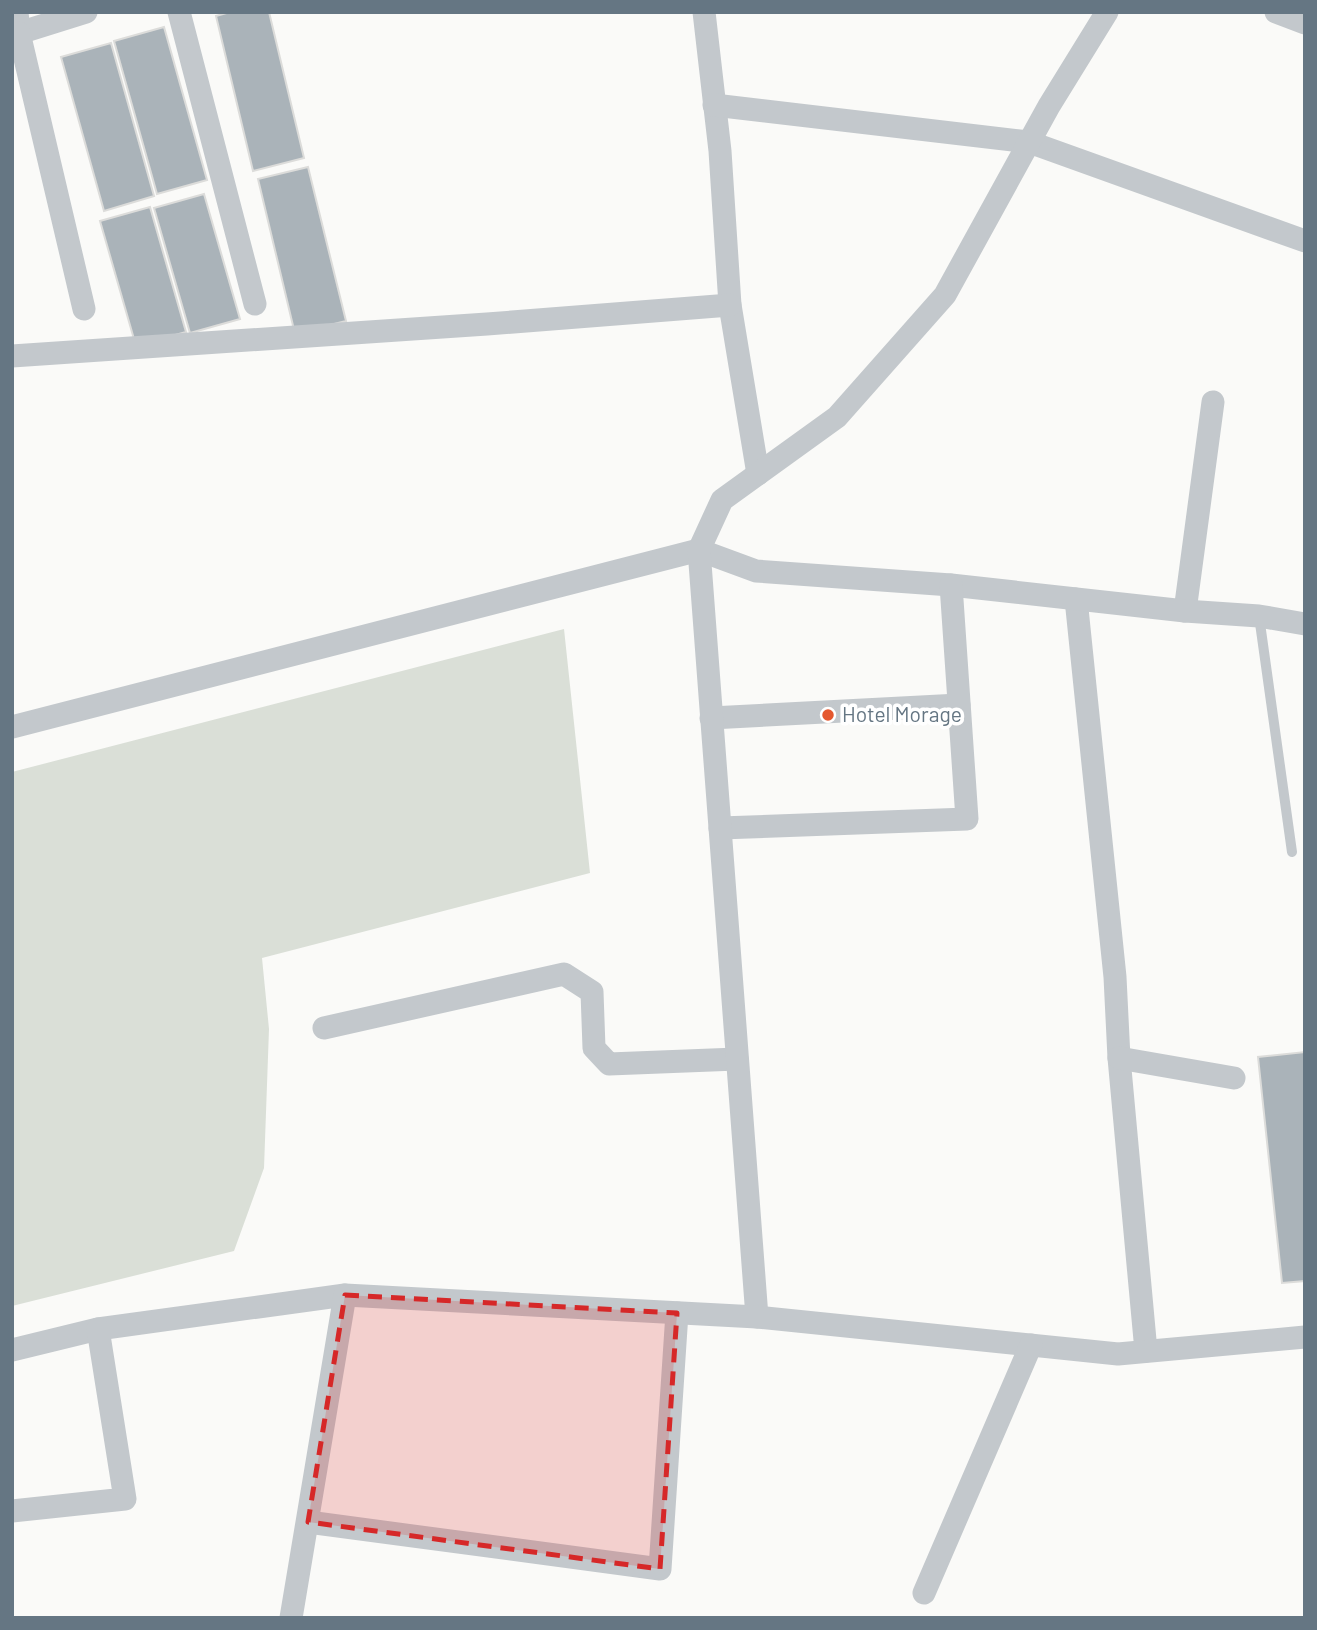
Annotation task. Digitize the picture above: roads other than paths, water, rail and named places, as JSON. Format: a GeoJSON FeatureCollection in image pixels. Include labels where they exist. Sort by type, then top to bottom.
{"type":"FeatureCollection","features":[{"type":"Feature","properties":{"kind":"street"},"geometry":{"type":"LineString","coordinates":[[84,309],[18,23],[86,12]]}},
{"type":"Feature","properties":{"kind":"street"},"geometry":{"type":"LineString","coordinates":[[178,12],[256,304]]}},
{"type":"Feature","properties":{"kind":"street"},"geometry":{"type":"LineString","coordinates":[[704,12],[715,105],[730,305],[758,474]]}},
{"type":"Feature","properties":{"kind":"street"},"geometry":{"type":"LineString","coordinates":[[757,1317],[699,550],[722,500],[837,417],[946,295],[1029,142],[1107,12]]}},
{"type":"Feature","properties":{"kind":"street"},"geometry":{"type":"LineString","coordinates":[[1276,12],[1305,23]]}},
{"type":"Feature","properties":{"kind":"street"},"geometry":{"type":"LineString","coordinates":[[715,105],[1029,142],[1305,241]]}},
{"type":"Feature","properties":{"kind":"street"},"geometry":{"type":"LineString","coordinates":[[12,356],[730,305]]}},
{"type":"Feature","properties":{"kind":"street"},"geometry":{"type":"LineString","coordinates":[[1185,611],[1213,402]]}},
{"type":"Feature","properties":{"kind":"street"},"geometry":{"type":"LineString","coordinates":[[12,727],[699,550],[756,571],[951,585],[1185,611],[1259,616],[1305,624]]}},
{"type":"Feature","properties":{"kind":"street"},"geometry":{"type":"LineString","coordinates":[[720,828],[967,819],[951,585]]}},
{"type":"Feature","properties":{"kind":"street"},"geometry":{"type":"LineString","coordinates":[[1076,600],[1115,977],[1119,1058],[1146,1351]]}},
{"type":"Feature","properties":{"kind":"street"},"geometry":{"type":"LineString","coordinates":[[711,718],[959,705]]}},
{"type":"Feature","properties":{"kind":"street"},"geometry":{"type":"LineString","coordinates":[[324,1028],[564,974],[592,992],[594,1048],[609,1064],[737,1059]]}},
{"type":"Feature","properties":{"kind":"street"},"geometry":{"type":"LineString","coordinates":[[1119,1058],[1234,1078]]}},
{"type":"Feature","properties":{"kind":"street"},"geometry":{"type":"LineString","coordinates":[[12,1350],[98,1329],[345,1295],[757,1317],[1118,1354],[1305,1337]]}},
{"type":"Feature","properties":{"kind":"street"},"geometry":{"type":"LineString","coordinates":[[291,1618],[345,1295]]}},
{"type":"Feature","properties":{"kind":"street"},"geometry":{"type":"LineString","coordinates":[[308,1521],[660,1569],[677,1313]]}},
{"type":"Feature","properties":{"kind":"street"},"geometry":{"type":"LineString","coordinates":[[12,1511],[124,1499],[98,1329]]}},
{"type":"Feature","properties":{"kind":"street"},"geometry":{"type":"LineString","coordinates":[[925,1592],[1031,1345]]}},
{"type":"Feature","properties":{"kind":"lane"},"geometry":{"type":"LineString","coordinates":[[1259,616],[1292,852]]}},
{"type":"Feature","properties":{"kind":"place","name":"Hotel Morage"},"geometry":{"type":"Point","coordinates":[828,715]}}]}
